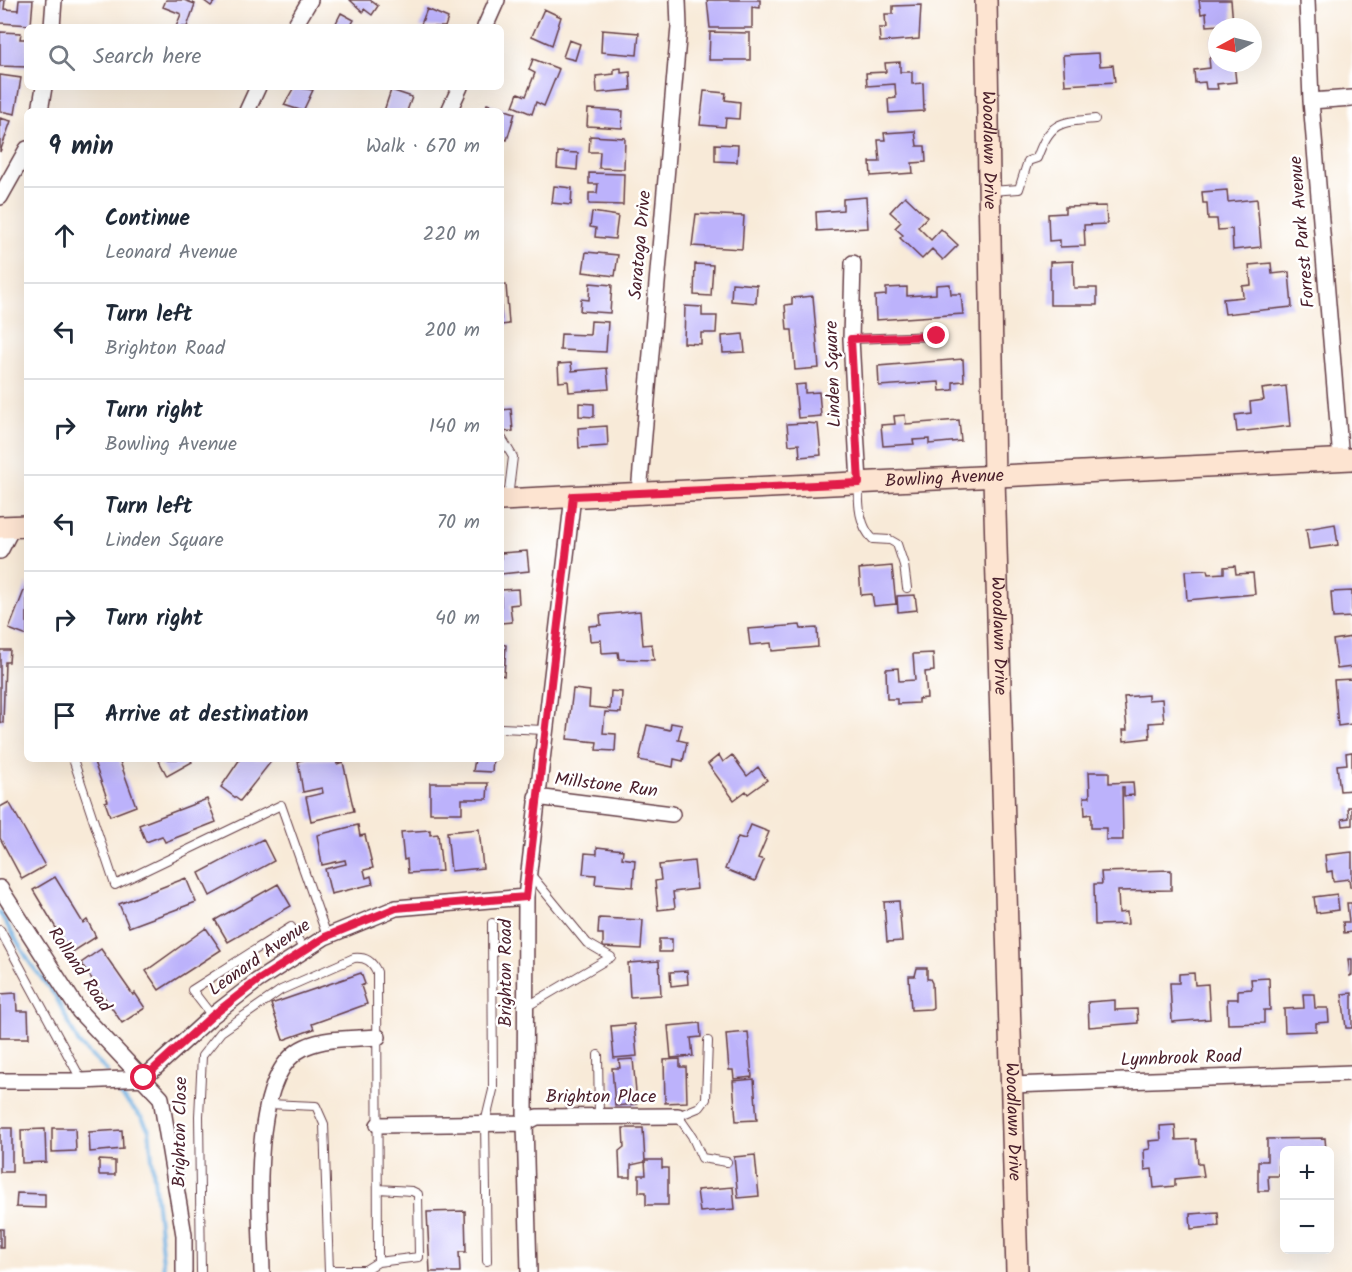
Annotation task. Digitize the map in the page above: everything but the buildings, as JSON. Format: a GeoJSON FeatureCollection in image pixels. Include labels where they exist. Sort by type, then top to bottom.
{"type":"FeatureCollection","features":[{"type":"Feature","properties":{"kind":"main road","name":"Woodlawn Drive"},"geometry":{"type":"LineString","coordinates":[[986,0],[994,478],[1017,1272]]}},
{"type":"Feature","properties":{"kind":"main road","name":"Bowling Avenue"},"geometry":{"type":"LineString","coordinates":[[504,499],[1346,460]]}},
{"type":"Feature","properties":{"kind":"street"},"geometry":{"type":"LineString","coordinates":[[52,24],[54,0]]}},
{"type":"Feature","properties":{"kind":"street"},"geometry":{"type":"LineString","coordinates":[[296,24],[310,0]]}},
{"type":"Feature","properties":{"kind":"street"},"geometry":{"type":"LineString","coordinates":[[486,24],[497,0]]}},
{"type":"Feature","properties":{"kind":"street","name":"Saratoga Drive"},"geometry":{"type":"LineString","coordinates":[[639,493],[678,38],[678,0]]}},
{"type":"Feature","properties":{"kind":"street","name":"Forrest Park Avenue"},"geometry":{"type":"LineString","coordinates":[[1307,0],[1311,101],[1346,460]]}},
{"type":"Feature","properties":{"kind":"street"},"geometry":{"type":"LineString","coordinates":[[40,108],[44,90]]}},
{"type":"Feature","properties":{"kind":"street"},"geometry":{"type":"LineString","coordinates":[[248,108],[257,90]]}},
{"type":"Feature","properties":{"kind":"street"},"geometry":{"type":"LineString","coordinates":[[450,108],[458,90]]}},
{"type":"Feature","properties":{"kind":"street"},"geometry":{"type":"LineString","coordinates":[[1311,101],[1352,98]]}},
{"type":"Feature","properties":{"kind":"street"},"geometry":{"type":"LineString","coordinates":[[0,197],[24,154]]}},
{"type":"Feature","properties":{"kind":"street","name":"Linden Square"},"geometry":{"type":"LineString","coordinates":[[853,263],[851,339],[859,483]]}},
{"type":"Feature","properties":{"kind":"street","name":"Brighton Road"},"geometry":{"type":"LineString","coordinates":[[529,1272],[525,1123],[526,897],[573,496]]}},
{"type":"Feature","properties":{"kind":"street"},"geometry":{"type":"LineString","coordinates":[[0,552],[13,526]]}},
{"type":"Feature","properties":{"kind":"street","name":"Millstone Run"},"geometry":{"type":"LineString","coordinates":[[536,797],[672,814]]}},
{"type":"Feature","properties":{"kind":"street","name":"Rolland Road"},"geometry":{"type":"LineString","coordinates":[[0,888],[79,1011],[144,1078],[160,1098],[184,1235],[184,1272]]}},
{"type":"Feature","properties":{"kind":"street","name":"Leonard Avenue"},"geometry":{"type":"LineString","coordinates":[[144,1078],[212,1016],[327,936],[396,908],[526,897]]}},
{"type":"Feature","properties":{"kind":"street"},"geometry":{"type":"LineString","coordinates":[[262,1272],[261,1170],[266,1104],[279,1071],[304,1048],[322,1041],[378,1037]]}},
{"type":"Feature","properties":{"kind":"street","name":"Lynnbrook Road"},"geometry":{"type":"LineString","coordinates":[[1011,1084],[1352,1073]]}},
{"type":"Feature","properties":{"kind":"street"},"geometry":{"type":"LineString","coordinates":[[0,1082],[82,1082],[144,1078]]}},
{"type":"Feature","properties":{"kind":"street","name":"Brighton Place"},"geometry":{"type":"LineString","coordinates":[[378,1125],[525,1123],[537,1117],[678,1116]]}},
{"type":"Feature","properties":{"kind":"lane"},"geometry":{"type":"LineString","coordinates":[[990,191],[1019,189],[1028,161],[1036,158],[1045,135],[1055,125],[1095,118]]}},
{"type":"Feature","properties":{"kind":"lane"},"geometry":{"type":"LineString","coordinates":[[851,339],[937,336]]}},
{"type":"Feature","properties":{"kind":"lane"},"geometry":{"type":"LineString","coordinates":[[504,442],[513,457],[504,499]]}},
{"type":"Feature","properties":{"kind":"lane"},"geometry":{"type":"LineString","coordinates":[[859,483],[858,501],[864,531],[873,539],[890,540],[897,544],[904,565],[907,588]]}},
{"type":"Feature","properties":{"kind":"lane"},"geometry":{"type":"LineString","coordinates":[[504,728],[544,730]]}},
{"type":"Feature","properties":{"kind":"lane"},"geometry":{"type":"LineString","coordinates":[[74,762],[115,885],[281,805],[327,936]]}},
{"type":"Feature","properties":{"kind":"lane"},"geometry":{"type":"LineString","coordinates":[[526,1007],[611,957],[587,943],[529,873]]}},
{"type":"Feature","properties":{"kind":"lane"},"geometry":{"type":"LineString","coordinates":[[487,1260],[485,1124],[493,1090],[492,922]]}},
{"type":"Feature","properties":{"kind":"lane"},"geometry":{"type":"LineString","coordinates":[[212,1016],[192,990],[291,927],[304,950]]}},
{"type":"Feature","properties":{"kind":"lane"},"geometry":{"type":"LineString","coordinates":[[0,930],[82,1082]]}},
{"type":"Feature","properties":{"kind":"lane","name":"Brighton Close"},"geometry":{"type":"LineString","coordinates":[[201,1272],[202,1056],[221,1032],[281,990],[354,958],[362,957],[373,963],[377,972],[378,1262]]}},
{"type":"Feature","properties":{"kind":"lane"},"geometry":{"type":"LineString","coordinates":[[708,1041],[706,1099],[700,1107],[678,1116],[692,1136],[702,1158],[728,1162]]}},
{"type":"Feature","properties":{"kind":"lane"},"geometry":{"type":"LineString","coordinates":[[598,1056],[599,1116]]}},
{"type":"Feature","properties":{"kind":"lane"},"geometry":{"type":"LineString","coordinates":[[266,1104],[316,1106],[324,1124],[329,1271],[365,1270],[378,1262],[419,1257],[418,1194],[412,1191],[378,1189]]}},
{"type":"Feature","properties":{"kind":"waterway"},"geometry":{"type":"LineString","coordinates":[[0,913],[30,963],[56,997],[79,1044],[107,1071]]}},
{"type":"Feature","properties":{"kind":"waterway"},"geometry":{"type":"LineString","coordinates":[[118,1092],[142,1118],[149,1130],[164,1272]]}},
{"type":"Feature","properties":{"kind":"route"},"geometry":{"type":"LineString","coordinates":[[144,1078],[186,1037],[212,1016],[257,981],[325,937],[396,908],[526,897],[573,496],[859,483],[851,339],[937,336]]}}]}
